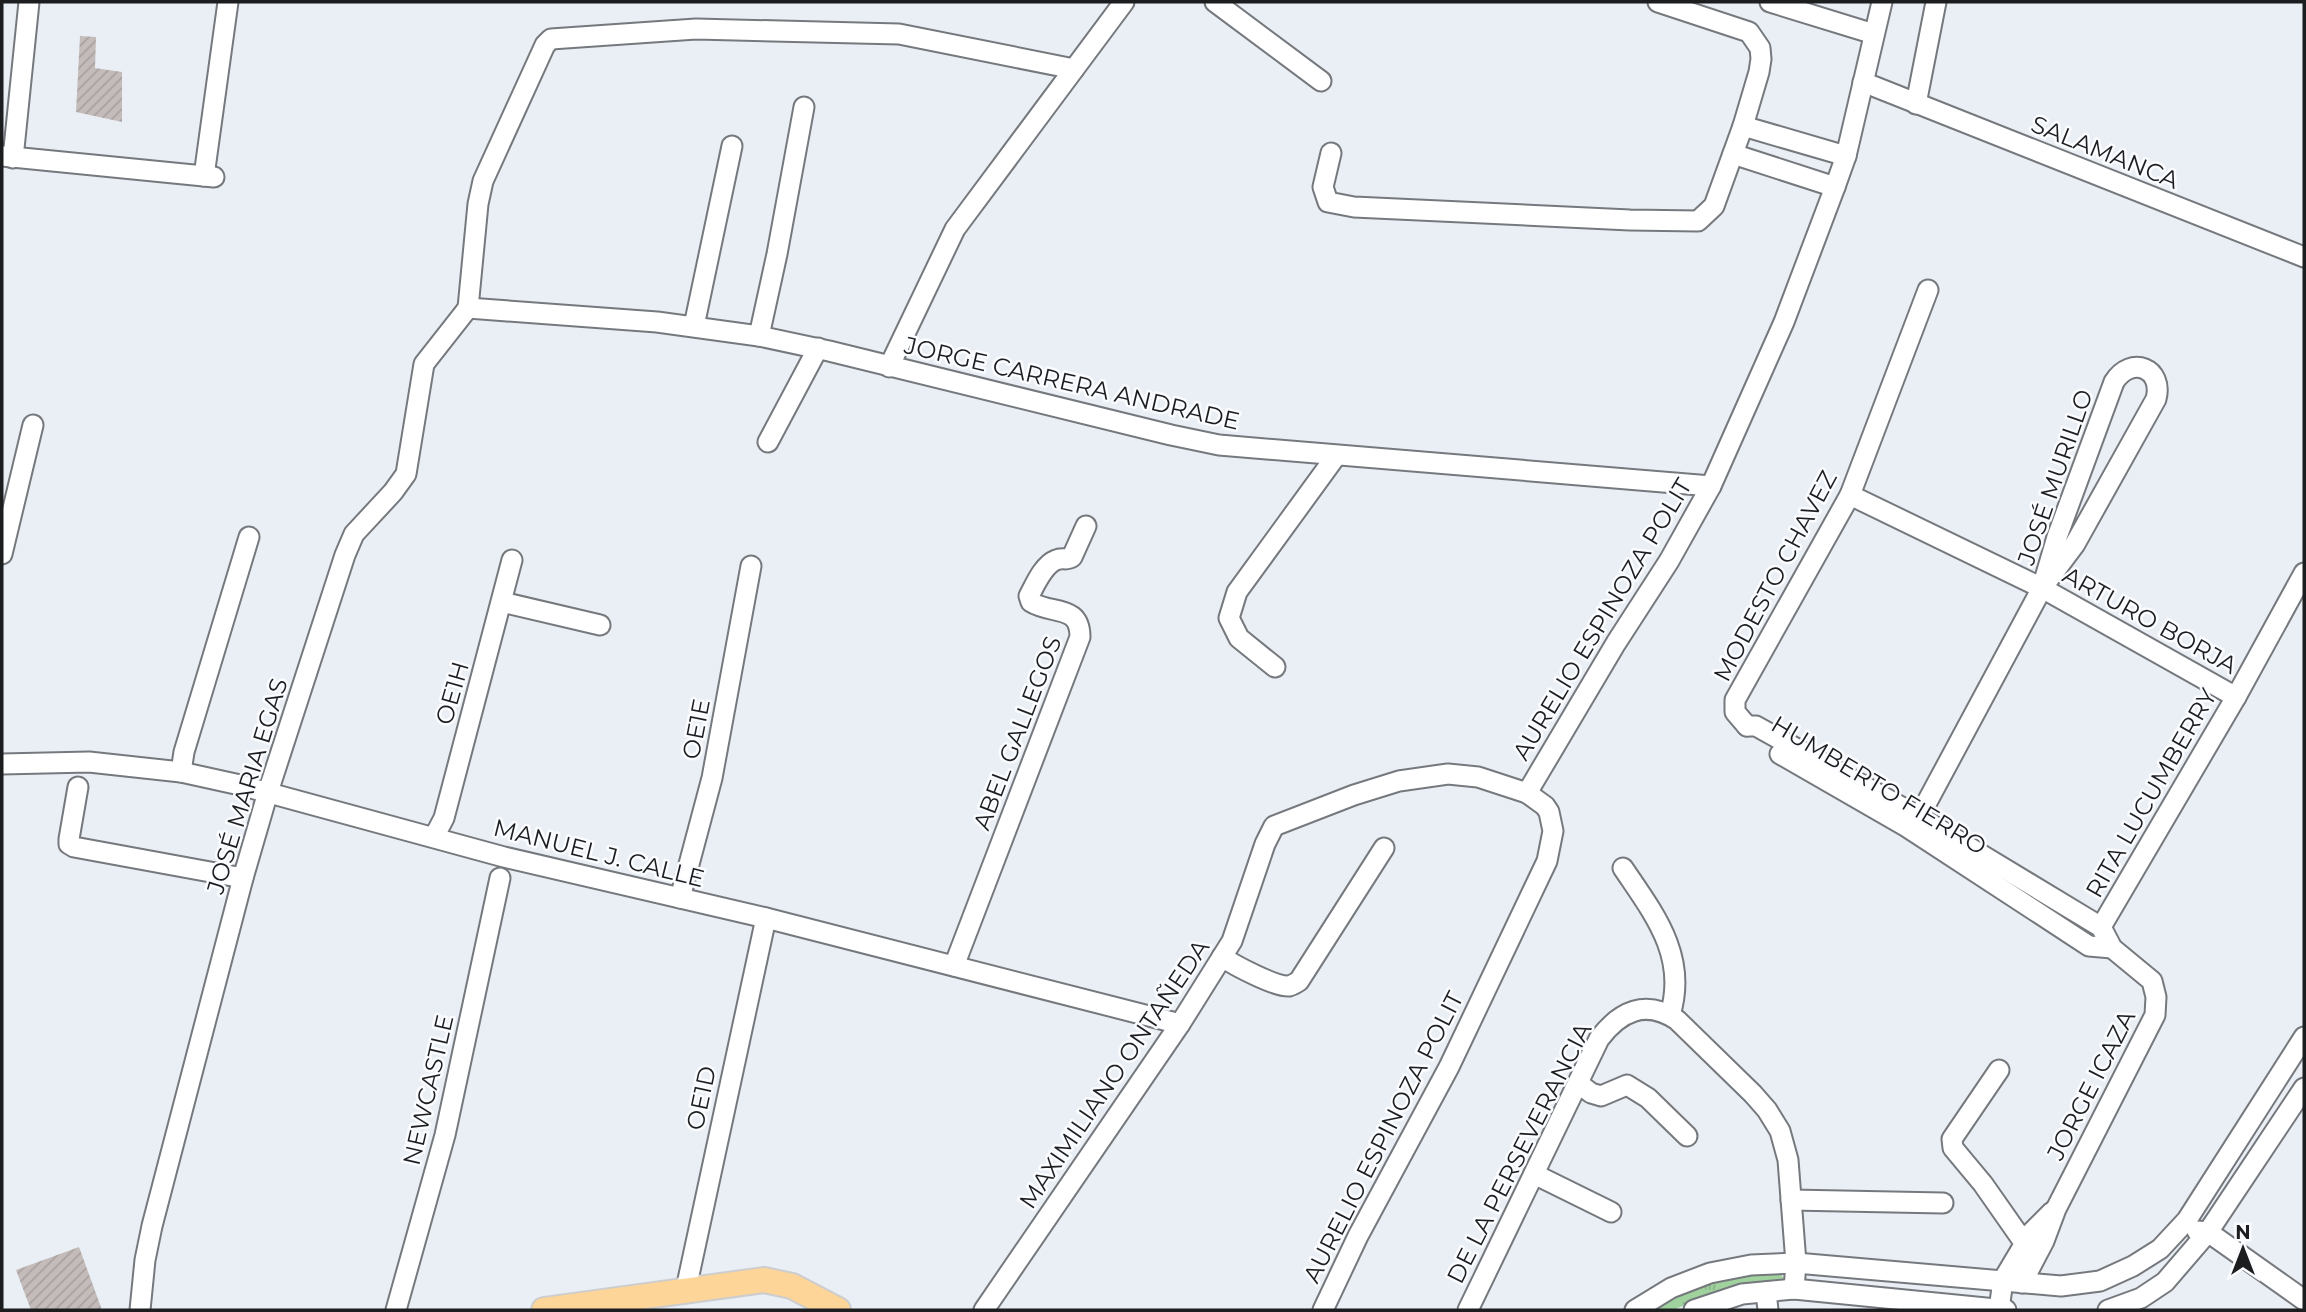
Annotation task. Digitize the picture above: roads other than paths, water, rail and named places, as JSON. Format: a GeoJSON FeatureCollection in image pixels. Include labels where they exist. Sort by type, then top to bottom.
{"type":"FeatureCollection","features":[{"type":"Feature","properties":{"kind":"main road"},"geometry":{"type":"LineString","coordinates":[[544,1310],[764,1280],[792,1286],[830,1308]]}},
{"type":"Feature","properties":{"kind":"street"},"geometry":{"type":"LineString","coordinates":[[29,2],[7,157],[209,176],[228,2]]}},
{"type":"Feature","properties":{"kind":"street"},"geometry":{"type":"LineString","coordinates":[[889,367],[955,229],[1124,2]]}},
{"type":"Feature","properties":{"kind":"street"},"geometry":{"type":"LineString","coordinates":[[1215,2],[1321,81]]}},
{"type":"Feature","properties":{"kind":"street"},"geometry":{"type":"LineString","coordinates":[[1331,153],[1323,187],[1328,202],[1354,207],[1698,221],[1714,206],[1733,154],[1761,59],[1760,48],[1749,32],[1658,2]]}},
{"type":"Feature","properties":{"kind":"street"},"geometry":{"type":"LineString","coordinates":[[1770,2],[1874,34]]}},
{"type":"Feature","properties":{"kind":"street","name":"AURELIO ESPINOZA POLIT"},"geometry":{"type":"LineString","coordinates":[[1323,1310],[1358,1236],[1449,1066],[1547,861],[1552,822],[1545,806],[1527,793],[1616,643],[1669,561],[1711,486],[1784,322],[1846,156],[1882,2]]}},
{"type":"Feature","properties":{"kind":"street"},"geometry":{"type":"LineString","coordinates":[[1916,104],[1936,2]]}},
{"type":"Feature","properties":{"kind":"street"},"geometry":{"type":"LineString","coordinates":[[468,308],[478,204],[483,181],[545,45],[551,40],[696,29],[900,34],[1073,69]]}},
{"type":"Feature","properties":{"kind":"street","name":"SALAMANCA"},"geometry":{"type":"LineString","coordinates":[[1863,82],[2304,257]]}},
{"type":"Feature","properties":{"kind":"street"},"geometry":{"type":"LineString","coordinates":[[759,336],[804,107]]}},
{"type":"Feature","properties":{"kind":"street"},"geometry":{"type":"LineString","coordinates":[[1743,126],[1846,156]]}},
{"type":"Feature","properties":{"kind":"street"},"geometry":{"type":"LineString","coordinates":[[1800,175],[1810,145]]}},
{"type":"Feature","properties":{"kind":"street"},"geometry":{"type":"LineString","coordinates":[[694,326],[732,146]]}},
{"type":"Feature","properties":{"kind":"street"},"geometry":{"type":"LineString","coordinates":[[1733,154],[1835,187]]}},
{"type":"Feature","properties":{"kind":"street","name":"MODESTO CHAVEZ"},"geometry":{"type":"LineString","coordinates":[[1747,726],[1735,712],[1735,699],[1850,495],[1928,290]]}},
{"type":"Feature","properties":{"kind":"street","name":"JORGE CARRERA ANDRADE"},"geometry":{"type":"LineString","coordinates":[[468,308],[694,326],[759,336],[818,348],[1171,435],[1248,448],[1711,486]]}},
{"type":"Feature","properties":{"kind":"street","name":"JOSÉ MARIA EGAS"},"geometry":{"type":"LineString","coordinates":[[140,1310],[145,1260],[152,1226],[268,792],[349,545],[360,527],[406,474],[424,364],[468,308]]}},
{"type":"Feature","properties":{"kind":"street"},"geometry":{"type":"LineString","coordinates":[[768,442],[818,348]]}},
{"type":"Feature","properties":{"kind":"street","name":"JOSÉ MURILLO"},"geometry":{"type":"LineString","coordinates":[[1916,824],[2042,588],[2076,544],[2156,399],[2157,381],[2144,368],[2126,369],[2114,382],[2057,537],[2042,588]]}},
{"type":"Feature","properties":{"kind":"street"},"geometry":{"type":"LineString","coordinates":[[2,554],[33,425]]}},
{"type":"Feature","properties":{"kind":"street"},"geometry":{"type":"LineString","coordinates":[[1275,667],[1239,638],[1229,618],[1237,592],[1336,456]]}},
{"type":"Feature","properties":{"kind":"street","name":"ARTURO BORJA"},"geometry":{"type":"LineString","coordinates":[[1850,495],[2042,588],[2236,696]]}},
{"type":"Feature","properties":{"kind":"street","name":"ABEL GALLEGOS"},"geometry":{"type":"LineString","coordinates":[[954,967],[1080,637],[1080,625],[1076,618],[1037,606],[1031,602],[1030,596],[1048,566],[1057,560],[1068,560],[1072,557],[1086,526]]}},
{"type":"Feature","properties":{"kind":"street"},"geometry":{"type":"LineString","coordinates":[[181,772],[184,752],[248,537]]}},
{"type":"Feature","properties":{"kind":"street","name":"OE1H"},"geometry":{"type":"LineString","coordinates":[[434,837],[444,818],[512,561]]}},
{"type":"Feature","properties":{"kind":"street","name":"OE1E"},"geometry":{"type":"LineString","coordinates":[[680,898],[712,778],[751,566]]}},
{"type":"Feature","properties":{"kind":"street","name":"RITA LUCUMBERRY"},"geometry":{"type":"LineString","coordinates":[[2101,927],[2236,696],[2304,573]]}},
{"type":"Feature","properties":{"kind":"street"},"geometry":{"type":"LineString","coordinates":[[502,603],[600,625]]}},
{"type":"Feature","properties":{"kind":"street","name":"HUMBERTO FIERRO"},"geometry":{"type":"LineString","coordinates":[[1747,726],[1756,726],[1916,824],[2101,927],[2112,948],[2152,981]]}},
{"type":"Feature","properties":{"kind":"street","name":"MANUEL J. CALLE"},"geometry":{"type":"LineString","coordinates":[[2,764],[89,762],[181,772],[1180,1024]]}},
{"type":"Feature","properties":{"kind":"street","name":"MAXIMILIANO ONTAÑEDA"},"geometry":{"type":"LineString","coordinates":[[984,1310],[1180,1024],[1222,957],[1236,930],[1271,830],[1279,823],[1354,795],[1399,781],[1432,775],[1478,776],[1527,793]]}},
{"type":"Feature","properties":{"kind":"street"},"geometry":{"type":"LineString","coordinates":[[78,787],[69,839],[69,844],[74,847],[243,878]]}},
{"type":"Feature","properties":{"kind":"street","name":"HUMBERTO FIERRO"},"geometry":{"type":"LineString","coordinates":[[1916,824],[2089,946],[2112,948]]}},
{"type":"Feature","properties":{"kind":"street"},"geometry":{"type":"LineString","coordinates":[[1222,957],[1240,968],[1283,985],[1291,986],[1299,981],[1384,848]]}},
{"type":"Feature","properties":{"kind":"street"},"geometry":{"type":"LineString","coordinates":[[1623,869],[1660,922],[1669,943],[1674,967],[1670,1015],[1744,1085],[1773,1118],[1780,1131],[1788,1160],[1796,1263],[1794,1289]]}},
{"type":"Feature","properties":{"kind":"street","name":"NEWCASTLE"},"geometry":{"type":"LineString","coordinates":[[396,1310],[445,1135],[499,878]]}},
{"type":"Feature","properties":{"kind":"street","name":"OE1D"},"geometry":{"type":"LineString","coordinates":[[686,1289],[766,918]]}},
{"type":"Feature","properties":{"kind":"street","name":"JORGE ICAZA"},"geometry":{"type":"LineString","coordinates":[[2012,1281],[2044,1241],[2056,1209],[2155,1015],[2156,997],[2152,981]]}},
{"type":"Feature","properties":{"kind":"street","name":"DE LA PERSEVERANCIA"},"geometry":{"type":"LineString","coordinates":[[1468,1310],[1599,1039],[1617,1020],[1632,1012],[1644,1009],[1670,1015]]}},
{"type":"Feature","properties":{"kind":"street"},"geometry":{"type":"LineString","coordinates":[[1635,1310],[1671,1288],[1710,1273],[1751,1265],[1796,1263],[2061,1286],[2100,1281],[2133,1266],[2160,1249],[2187,1220],[2304,1037]]}},
{"type":"Feature","properties":{"kind":"street"},"geometry":{"type":"LineString","coordinates":[[1999,1070],[1952,1139],[1953,1148],[1983,1184],[2025,1244]]}},
{"type":"Feature","properties":{"kind":"street"},"geometry":{"type":"LineString","coordinates":[[1578,1083],[1591,1094],[1601,1097],[1627,1085],[1648,1098],[1687,1136]]}},
{"type":"Feature","properties":{"kind":"street"},"geometry":{"type":"LineString","coordinates":[[2108,1310],[2141,1298],[2165,1282],[2208,1232],[2304,1088]]}},
{"type":"Feature","properties":{"kind":"street"},"geometry":{"type":"LineString","coordinates":[[1534,1174],[1611,1212]]}},
{"type":"Feature","properties":{"kind":"street"},"geometry":{"type":"LineString","coordinates":[[1791,1200],[1943,1203]]}},
{"type":"Feature","properties":{"kind":"street","name":"JORGE ICAZA"},"geometry":{"type":"LineString","coordinates":[[2012,1281],[2031,1233],[2056,1209]]}},
{"type":"Feature","properties":{"kind":"street"},"geometry":{"type":"LineString","coordinates":[[2187,1220],[2192,1228],[2199,1232],[2208,1232],[2304,1300]]}},
{"type":"Feature","properties":{"kind":"street"},"geometry":{"type":"LineString","coordinates":[[2000,1310],[2012,1281]]}},
{"type":"Feature","properties":{"kind":"street"},"geometry":{"type":"LineString","coordinates":[[1694,1310],[1742,1294],[1767,1301],[1794,1289],[1844,1302],[2006,1310]]}}]}
